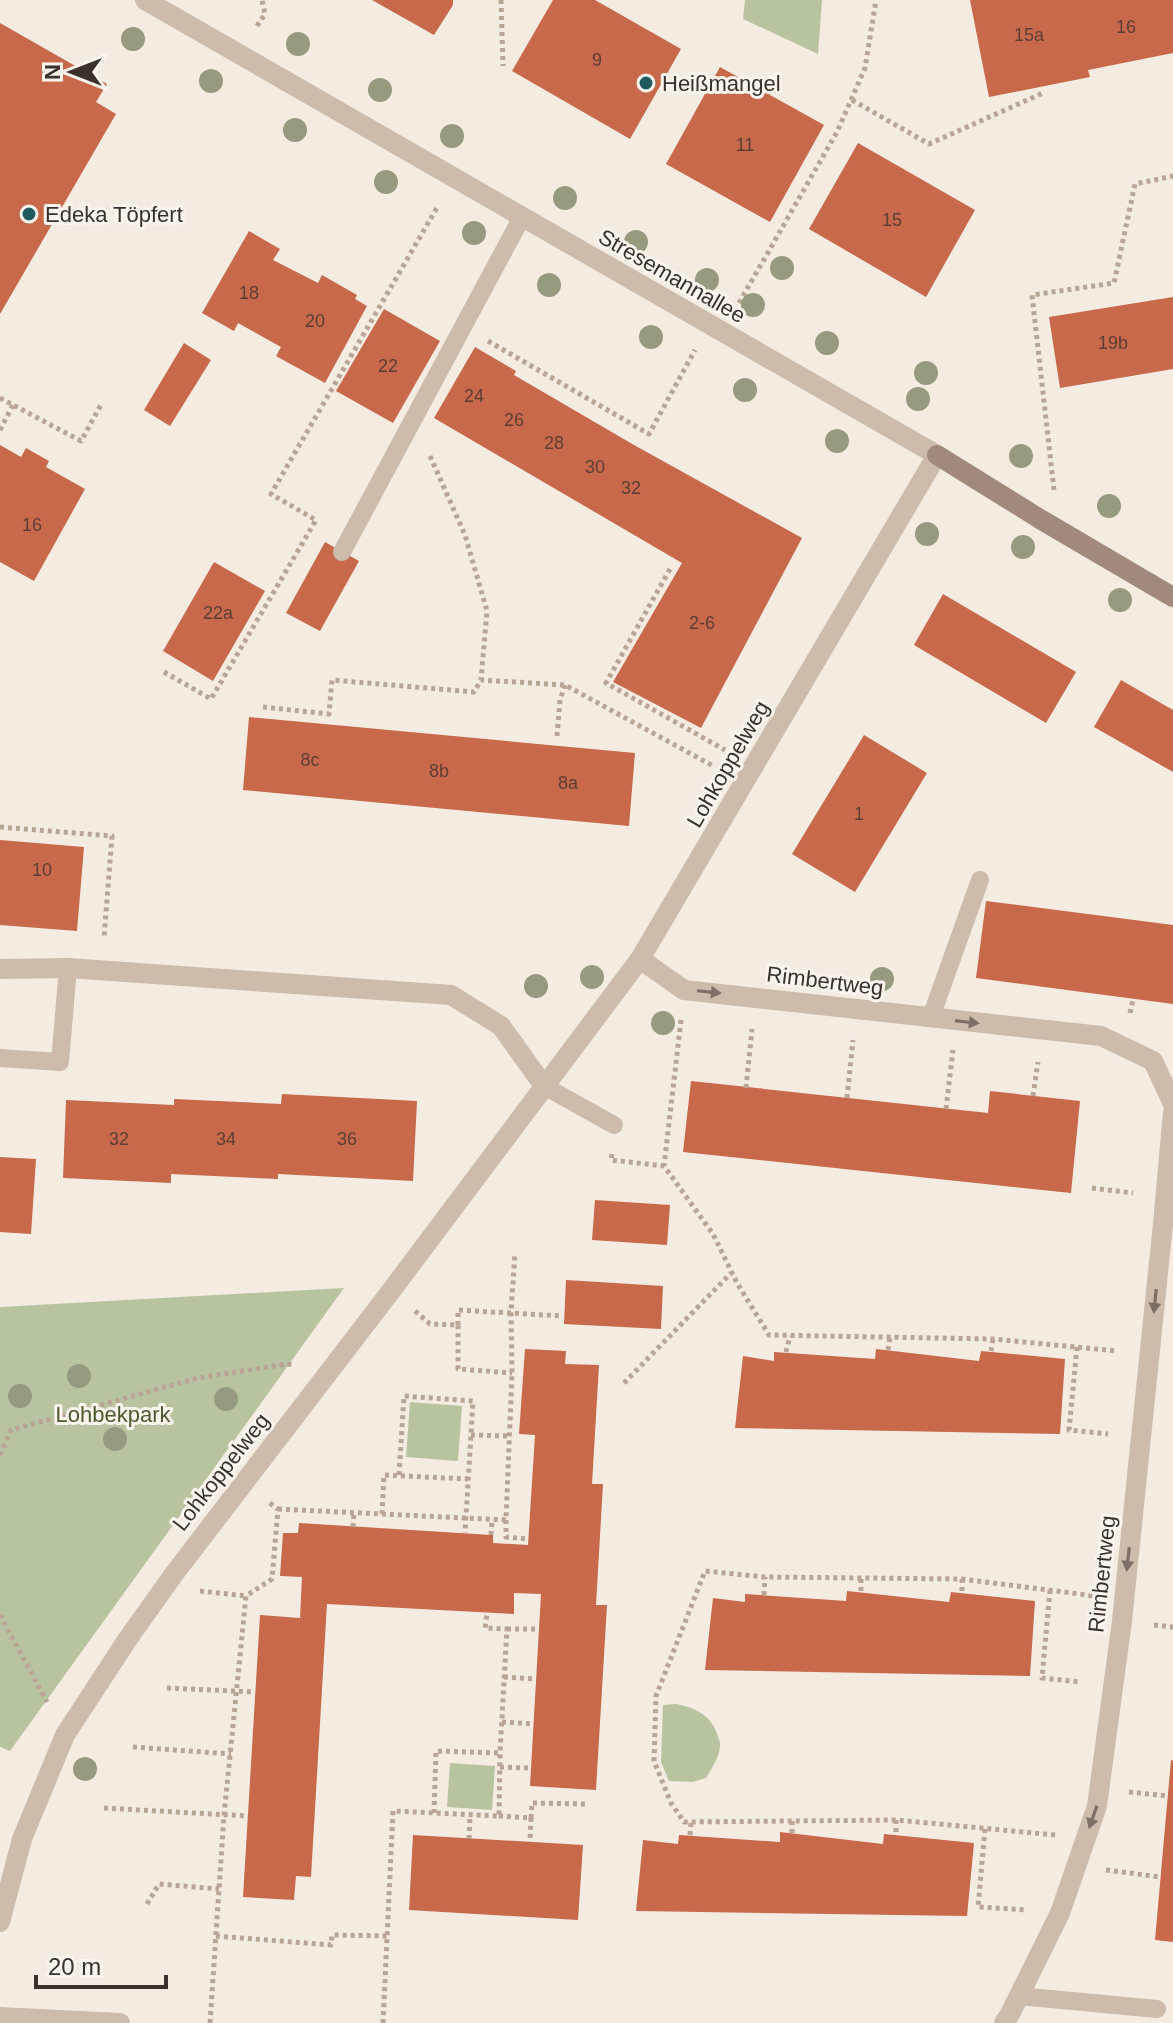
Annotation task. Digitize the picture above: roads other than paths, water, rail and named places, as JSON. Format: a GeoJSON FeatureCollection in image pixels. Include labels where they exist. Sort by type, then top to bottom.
{"type":"FeatureCollection","features":[{"type":"Feature","properties":{"kind":"street","name":"Stresemannallee"},"geometry":{"type":"LineString","coordinates":[[145,0],[937,455],[1173,597]]}},
{"type":"Feature","properties":{"kind":"street","name":"Lohkoppelweg"},"geometry":{"type":"LineString","coordinates":[[0,1922],[22,1839],[65,1735],[174,1574],[640,959],[937,455]]}},
{"type":"Feature","properties":{"kind":"street","name":"Rimbertweg"},"geometry":{"type":"LineString","coordinates":[[640,959],[684,990],[1101,1036],[1153,1061],[1173,1104]]}},
{"type":"Feature","properties":{"kind":"street"},"geometry":{"type":"LineString","coordinates":[[0,969],[68,968],[451,995],[501,1026],[544,1086]]}},
{"type":"Feature","properties":{"kind":"street","name":"Rimbertweg"},"geometry":{"type":"LineString","coordinates":[[1004,2023],[1060,1913],[1097,1806],[1150,1354],[1173,1112]]}},
{"type":"Feature","properties":{"kind":"street"},"geometry":{"type":"LineString","coordinates":[[0,2017],[120,2023]]}},
{"type":"Feature","properties":{"kind":"lane"},"geometry":{"type":"LineString","coordinates":[[342,552],[522,217]]}},
{"type":"Feature","properties":{"kind":"lane"},"geometry":{"type":"LineString","coordinates":[[931,1017],[980,880]]}},
{"type":"Feature","properties":{"kind":"lane"},"geometry":{"type":"LineString","coordinates":[[0,1058],[60,1062],[68,968]]}},
{"type":"Feature","properties":{"kind":"lane"},"geometry":{"type":"LineString","coordinates":[[544,1086],[614,1125]]}},
{"type":"Feature","properties":{"kind":"lane"},"geometry":{"type":"LineString","coordinates":[[1019,1996],[1157,2009]]}},
{"type":"Feature","properties":{"kind":"place","name":"Heißmangel"},"geometry":{"type":"Point","coordinates":[646,83]}},
{"type":"Feature","properties":{"kind":"place","name":"Edeka Töpfert"},"geometry":{"type":"Point","coordinates":[29,214]}},
{"type":"Feature","properties":{"kind":"park label","name":"Lohbekpark"},"geometry":{"type":"Point","coordinates":[113,1414]}}]}
